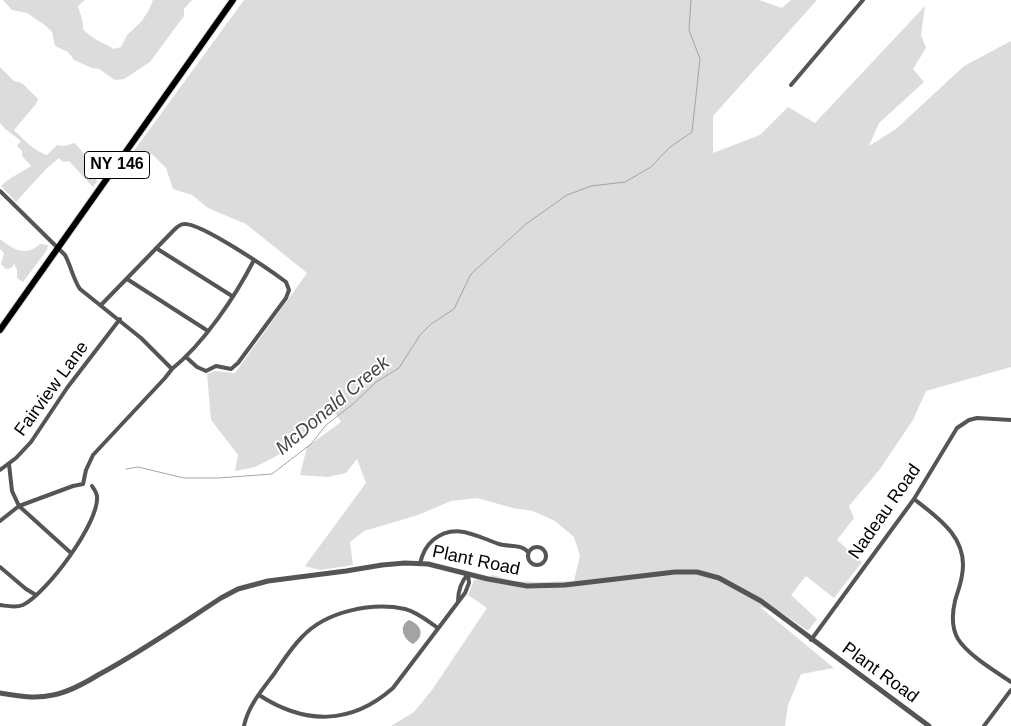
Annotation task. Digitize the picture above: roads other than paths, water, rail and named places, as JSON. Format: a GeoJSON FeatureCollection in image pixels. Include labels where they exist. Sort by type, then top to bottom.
{"type":"FeatureCollection","features":[{"type":"Feature","properties":{"kind":"main road","name":"NY 146"},"geometry":{"type":"LineString","coordinates":[[0,330],[56,248],[233,0]]}},
{"type":"Feature","properties":{"kind":"street"},"geometry":{"type":"LineString","coordinates":[[791,85],[863,0]]}},
{"type":"Feature","properties":{"kind":"street"},"geometry":{"type":"LineString","coordinates":[[0,191],[65,255],[80,289],[120,319],[172,369]]}},
{"type":"Feature","properties":{"kind":"street"},"geometry":{"type":"LineString","coordinates":[[101,305],[156,248],[179,226],[185,224],[218,238],[286,282],[289,290],[286,298],[232,369],[216,366],[206,371],[197,367],[186,357]]}},
{"type":"Feature","properties":{"kind":"street"},"geometry":{"type":"LineString","coordinates":[[156,248],[232,296]]}},
{"type":"Feature","properties":{"kind":"street"},"geometry":{"type":"LineString","coordinates":[[0,521],[19,506],[83,484],[86,470],[94,455],[208,332],[254,260]]}},
{"type":"Feature","properties":{"kind":"street"},"geometry":{"type":"LineString","coordinates":[[127,279],[208,332]]}},
{"type":"Feature","properties":{"kind":"street","name":"Fairview Lane"},"geometry":{"type":"LineString","coordinates":[[0,470],[9,464],[31,442],[67,388],[120,319]]}},
{"type":"Feature","properties":{"kind":"street","name":"Nadeau Road"},"geometry":{"type":"LineString","coordinates":[[811,640],[914,499],[956,428],[969,420],[977,418],[1011,420]]}},
{"type":"Feature","properties":{"kind":"street"},"geometry":{"type":"LineString","coordinates":[[9,464],[12,490],[19,506],[71,553]]}},
{"type":"Feature","properties":{"kind":"street"},"geometry":{"type":"LineString","coordinates":[[0,605],[16,607],[29,601],[60,569],[94,514],[97,495],[92,486]]}},
{"type":"Feature","properties":{"kind":"street"},"geometry":{"type":"LineString","coordinates":[[914,499],[948,527],[962,551],[962,576],[953,609],[952,621],[957,637],[969,651],[1011,682]]}},
{"type":"Feature","properties":{"kind":"street"},"geometry":{"type":"LineString","coordinates":[[420,564],[423,553],[432,542],[439,536],[458,530],[504,545],[522,547],[528,552]]}},
{"type":"Feature","properties":{"kind":"street"},"geometry":{"type":"LineString","coordinates":[[533,547],[540,547],[546,554],[545,560],[538,566],[532,564],[527,557],[528,552],[533,547]]}},
{"type":"Feature","properties":{"kind":"street","name":"Plant Road"},"geometry":{"type":"LineString","coordinates":[[0,693],[25,698],[42,697],[56,695],[83,684],[118,665],[221,598],[253,584],[382,564],[420,564],[527,586],[565,585],[675,572],[697,572],[719,578],[760,601],[929,726]]}},
{"type":"Feature","properties":{"kind":"street"},"geometry":{"type":"LineString","coordinates":[[0,566],[16,582],[36,595]]}},
{"type":"Feature","properties":{"kind":"street"},"geometry":{"type":"LineString","coordinates":[[259,695],[277,707],[292,712],[320,716],[341,716],[362,709],[380,699],[393,688],[458,602],[458,593],[463,580],[468,574]]}},
{"type":"Feature","properties":{"kind":"street"},"geometry":{"type":"LineString","coordinates":[[244,726],[249,709],[302,637],[330,617],[358,608],[406,609],[415,612],[438,628]]}},
{"type":"Feature","properties":{"kind":"street"},"geometry":{"type":"LineString","coordinates":[[984,726],[1011,690]]}},
{"type":"Feature","properties":{"kind":"waterway","name":"McDonald Creek"},"geometry":{"type":"LineString","coordinates":[[126,469],[138,467],[184,478],[218,478],[272,474],[311,444],[326,425],[353,404],[376,382],[399,368],[420,335],[431,324],[454,309],[471,274],[526,224],[567,195],[591,186],[625,182],[651,167],[669,148],[692,132],[700,59],[689,30],[691,0]]}}]}
